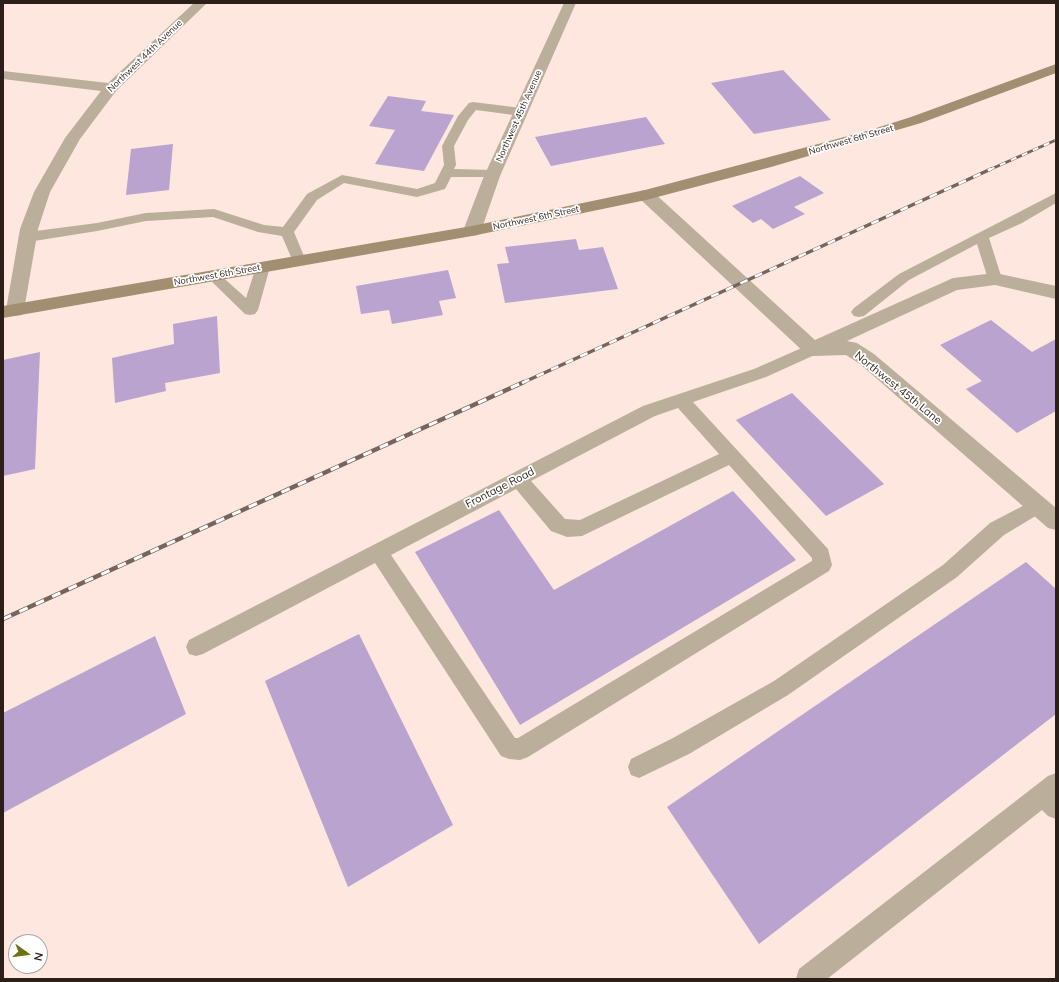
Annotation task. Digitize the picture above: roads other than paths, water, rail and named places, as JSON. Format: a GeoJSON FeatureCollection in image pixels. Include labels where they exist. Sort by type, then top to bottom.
{"type":"FeatureCollection","features":[{"type":"Feature","properties":{"kind":"main road","name":"Northwest 6th Street"},"geometry":{"type":"LineString","coordinates":[[9,311],[472,231],[646,195],[766,164],[887,130],[966,103],[1056,68]]}},
{"type":"Feature","properties":{"kind":"street","name":"Northwest 44th Avenue"},"geometry":{"type":"LineString","coordinates":[[9,311],[28,237],[42,192],[73,138],[111,88],[201,3]]}},
{"type":"Feature","properties":{"kind":"street","name":"Northwest 45th Avenue"},"geometry":{"type":"LineString","coordinates":[[472,231],[494,174],[570,3]]}},
{"type":"Feature","properties":{"kind":"street"},"geometry":{"type":"LineString","coordinates":[[3,75],[111,88]]}},
{"type":"Feature","properties":{"kind":"street"},"geometry":{"type":"LineString","coordinates":[[646,195],[813,349],[953,284],[995,279],[1047,290],[1056,294]]}},
{"type":"Feature","properties":{"kind":"street","name":"Northwest 45th Lane"},"geometry":{"type":"LineString","coordinates":[[813,349],[850,348],[867,359],[1056,521]]}},
{"type":"Feature","properties":{"kind":"lane"},"geometry":{"type":"LineString","coordinates":[[287,232],[312,197],[342,180],[417,193],[440,186],[450,165],[448,146],[462,119],[473,106],[521,112]]}},
{"type":"Feature","properties":{"kind":"lane"},"geometry":{"type":"LineString","coordinates":[[446,173],[494,174]]}},
{"type":"Feature","properties":{"kind":"lane"},"geometry":{"type":"LineString","coordinates":[[859,312],[904,277],[980,236],[1016,220],[1056,197]]}},
{"type":"Feature","properties":{"kind":"lane"},"geometry":{"type":"LineString","coordinates":[[28,237],[97,227],[146,216],[214,213],[263,229],[287,232]]}},
{"type":"Feature","properties":{"kind":"lane"},"geometry":{"type":"LineString","coordinates":[[287,232],[299,261]]}},
{"type":"Feature","properties":{"kind":"lane"},"geometry":{"type":"LineString","coordinates":[[980,236],[995,279]]}},
{"type":"Feature","properties":{"kind":"lane"},"geometry":{"type":"LineString","coordinates":[[213,276],[250,310],[262,267]]}},
{"type":"Feature","properties":{"kind":"lane","name":"Frontage Road"},"geometry":{"type":"LineString","coordinates":[[196,647],[649,411],[760,373],[813,349]]}},
{"type":"Feature","properties":{"kind":"lane"},"geometry":{"type":"LineString","coordinates":[[378,552],[509,748],[520,749],[822,565],[821,556],[681,400]]}},
{"type":"Feature","properties":{"kind":"lane"},"geometry":{"type":"LineString","coordinates":[[518,479],[558,525],[567,529],[582,528],[731,456]]}},
{"type":"Feature","properties":{"kind":"lane"},"geometry":{"type":"LineString","coordinates":[[639,768],[681,746],[781,688],[950,571],[997,529],[1038,506]]}},
{"type":"Feature","properties":{"kind":"lane"},"geometry":{"type":"LineString","coordinates":[[808,978],[1052,796]]}},
{"type":"Feature","properties":{"kind":"railway"},"geometry":{"type":"LineString","coordinates":[[989,170],[1056,140]]}},
{"type":"Feature","properties":{"kind":"railway"},"geometry":{"type":"LineString","coordinates":[[522,383],[991,169]]}},
{"type":"Feature","properties":{"kind":"railway"},"geometry":{"type":"LineString","coordinates":[[3,619],[524,382]]}}]}
